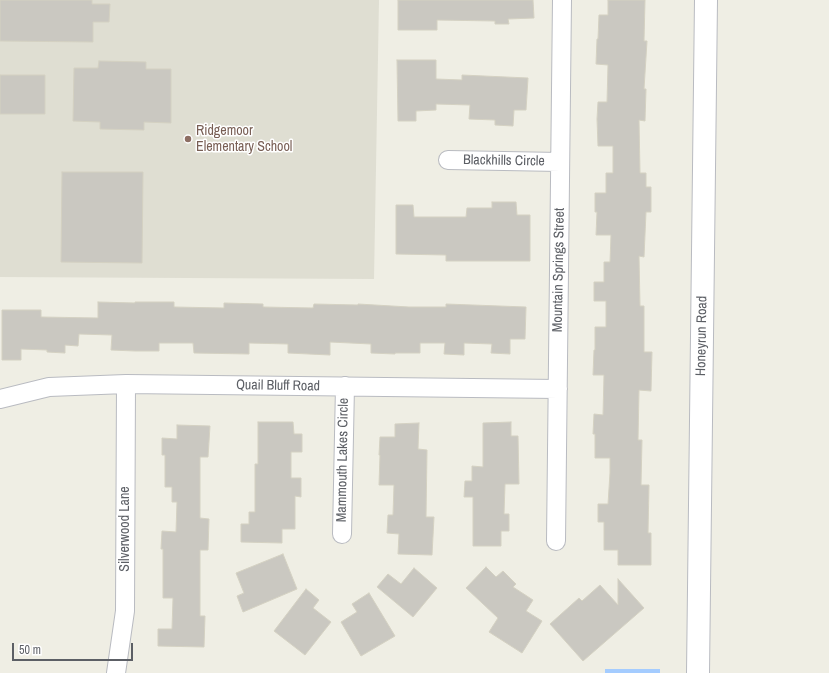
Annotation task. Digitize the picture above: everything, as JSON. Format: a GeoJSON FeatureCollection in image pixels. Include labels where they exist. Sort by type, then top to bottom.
{"type":"FeatureCollection","features":[{"type":"Feature","properties":{"kind":"street","name":"Mountain Springs Street"},"geometry":{"type":"LineString","coordinates":[[556,540],[562,0]]}},
{"type":"Feature","properties":{"kind":"street","name":"Honeyrun Road"},"geometry":{"type":"LineString","coordinates":[[698,673],[706,0]]}},
{"type":"Feature","properties":{"kind":"street","name":"Blackhills Circle"},"geometry":{"type":"LineString","coordinates":[[448,160],[560,162]]}},
{"type":"Feature","properties":{"kind":"street","name":"Quail Bluff Road"},"geometry":{"type":"LineString","coordinates":[[0,398],[49,387],[126,384],[558,389]]}},
{"type":"Feature","properties":{"kind":"street","name":"Silverwood Lane"},"geometry":{"type":"LineString","coordinates":[[116,673],[124,611],[126,384]]}},
{"type":"Feature","properties":{"kind":"street","name":"Mammouth Lakes Circle"},"geometry":{"type":"LineString","coordinates":[[342,534],[345,386]]}},
{"type":"Feature","properties":{"kind":"shaded area","name":"Ridgemoor Elementary School"},"geometry":{"type":"Polygon","coordinates":[[[0,0],[379,0],[374,279],[0,277],[0,0]]]}},
{"type":"Feature","properties":{"kind":"water"},"geometry":{"type":"Polygon","coordinates":[[[605,669],[660,669],[660,673],[605,673],[605,669]]]}},
{"type":"Feature","properties":{"kind":"building"},"geometry":{"type":"Polygon","coordinates":[[[0,0],[92,0],[92,4],[110,4],[109,22],[93,22],[93,42],[0,41],[0,0]]]}},
{"type":"Feature","properties":{"kind":"building"},"geometry":{"type":"Polygon","coordinates":[[[398,0],[533,0],[534,18],[508,19],[509,24],[495,24],[495,21],[437,20],[437,30],[398,30],[398,0]]]}},
{"type":"Feature","properties":{"kind":"building"},"geometry":{"type":"Polygon","coordinates":[[[608,0],[645,0],[644,41],[647,41],[644,89],[646,89],[645,121],[639,120],[640,173],[646,173],[646,187],[651,187],[651,212],[646,212],[644,257],[639,256],[640,306],[644,306],[644,352],[652,352],[651,391],[639,390],[638,440],[642,440],[641,485],[649,485],[648,533],[651,533],[651,565],[618,565],[618,550],[604,550],[604,522],[598,522],[598,504],[608,504],[610,473],[610,458],[595,458],[595,434],[593,434],[594,414],[603,415],[604,375],[593,375],[595,327],[606,327],[606,301],[594,301],[594,282],[604,282],[604,262],[610,262],[611,235],[596,235],[597,212],[595,212],[595,193],[606,193],[606,173],[613,173],[613,146],[598,146],[597,119],[598,102],[607,102],[608,65],[596,64],[599,15],[608,15],[608,0]]]}},
{"type":"Feature","properties":{"kind":"building"},"geometry":{"type":"Polygon","coordinates":[[[397,60],[436,60],[436,79],[462,80],[462,75],[528,78],[526,110],[514,110],[513,126],[495,125],[495,120],[469,119],[470,105],[436,104],[436,110],[416,111],[416,121],[398,121],[397,60]]]}},
{"type":"Feature","properties":{"kind":"building"},"geometry":{"type":"Polygon","coordinates":[[[99,61],[146,62],[146,69],[171,69],[171,123],[144,122],[144,130],[100,129],[100,122],[73,121],[74,68],[98,68],[99,61]]]}},
{"type":"Feature","properties":{"kind":"building"},"geometry":{"type":"Polygon","coordinates":[[[0,75],[45,75],[45,114],[0,114],[0,75]]]}},
{"type":"Feature","properties":{"kind":"building"},"geometry":{"type":"Polygon","coordinates":[[[62,172],[143,172],[142,263],[61,262],[62,172]]]}},
{"type":"Feature","properties":{"kind":"building"},"geometry":{"type":"Polygon","coordinates":[[[492,202],[516,202],[517,215],[530,215],[530,261],[446,261],[446,255],[396,254],[396,205],[413,205],[414,217],[466,217],[467,208],[492,208],[492,202]]]}},
{"type":"Feature","properties":{"kind":"building"},"geometry":{"type":"Polygon","coordinates":[[[98,302],[174,302],[174,307],[224,308],[224,303],[263,304],[263,307],[313,308],[314,304],[446,307],[446,304],[526,307],[525,339],[510,339],[510,354],[491,353],[492,344],[464,343],[464,355],[444,354],[445,343],[420,343],[420,353],[395,354],[371,353],[371,344],[330,342],[330,355],[288,353],[288,344],[249,343],[249,354],[194,353],[193,343],[159,343],[159,351],[111,350],[112,335],[79,334],[78,346],[65,345],[65,353],[47,352],[47,350],[21,349],[21,360],[2,360],[2,310],[41,310],[41,317],[98,318],[98,302]]]}},
{"type":"Feature","properties":{"kind":"building"},"geometry":{"type":"Polygon","coordinates":[[[258,422],[293,422],[294,434],[302,434],[302,452],[291,452],[291,478],[301,478],[301,497],[295,496],[295,529],[282,529],[282,543],[241,542],[241,524],[249,524],[249,512],[255,512],[255,464],[258,464],[258,422]]]}},
{"type":"Feature","properties":{"kind":"building"},"geometry":{"type":"Polygon","coordinates":[[[511,422],[511,436],[518,436],[519,484],[505,484],[504,514],[509,514],[509,531],[501,531],[501,546],[473,546],[473,497],[464,497],[465,481],[472,481],[472,466],[483,467],[483,423],[511,422]]]}},
{"type":"Feature","properties":{"kind":"building"},"geometry":{"type":"Polygon","coordinates":[[[419,423],[418,449],[427,450],[426,517],[434,517],[432,555],[398,554],[399,534],[387,533],[388,515],[393,515],[394,485],[379,485],[380,437],[395,437],[395,424],[419,423]]]}},
{"type":"Feature","properties":{"kind":"building"},"geometry":{"type":"Polygon","coordinates":[[[177,425],[210,426],[208,457],[200,457],[200,518],[209,519],[208,550],[200,550],[200,616],[205,616],[204,647],[158,646],[158,629],[172,629],[173,598],[163,598],[163,549],[161,549],[162,531],[176,532],[177,502],[172,502],[172,487],[165,487],[165,455],[162,455],[162,438],[177,439],[177,425]]]}},
{"type":"Feature","properties":{"kind":"building"},"geometry":{"type":"Polygon","coordinates":[[[283,554],[297,589],[243,612],[237,596],[244,593],[236,573],[283,554]]]}},
{"type":"Feature","properties":{"kind":"building"},"geometry":{"type":"Polygon","coordinates":[[[486,567],[496,577],[503,571],[516,584],[513,587],[533,600],[526,611],[542,621],[522,653],[489,632],[498,618],[466,588],[486,567]]]}},
{"type":"Feature","properties":{"kind":"building"},"geometry":{"type":"Polygon","coordinates":[[[414,568],[437,588],[413,617],[377,587],[388,574],[401,584],[414,568]]]}},
{"type":"Feature","properties":{"kind":"building"},"geometry":{"type":"Polygon","coordinates":[[[618,579],[644,608],[583,661],[550,624],[579,598],[582,601],[600,585],[618,605],[618,579]]]}},
{"type":"Feature","properties":{"kind":"building"},"geometry":{"type":"Polygon","coordinates":[[[306,589],[319,600],[313,608],[331,622],[305,655],[274,631],[306,589]]]}},
{"type":"Feature","properties":{"kind":"building"},"geometry":{"type":"Polygon","coordinates":[[[369,593],[395,636],[361,656],[341,622],[357,612],[352,604],[369,593]]]}},
{"type":"Feature","properties":{"kind":"place","name":"Ridgemoor Elementary School"},"geometry":{"type":"Point","coordinates":[188,139]}}]}
